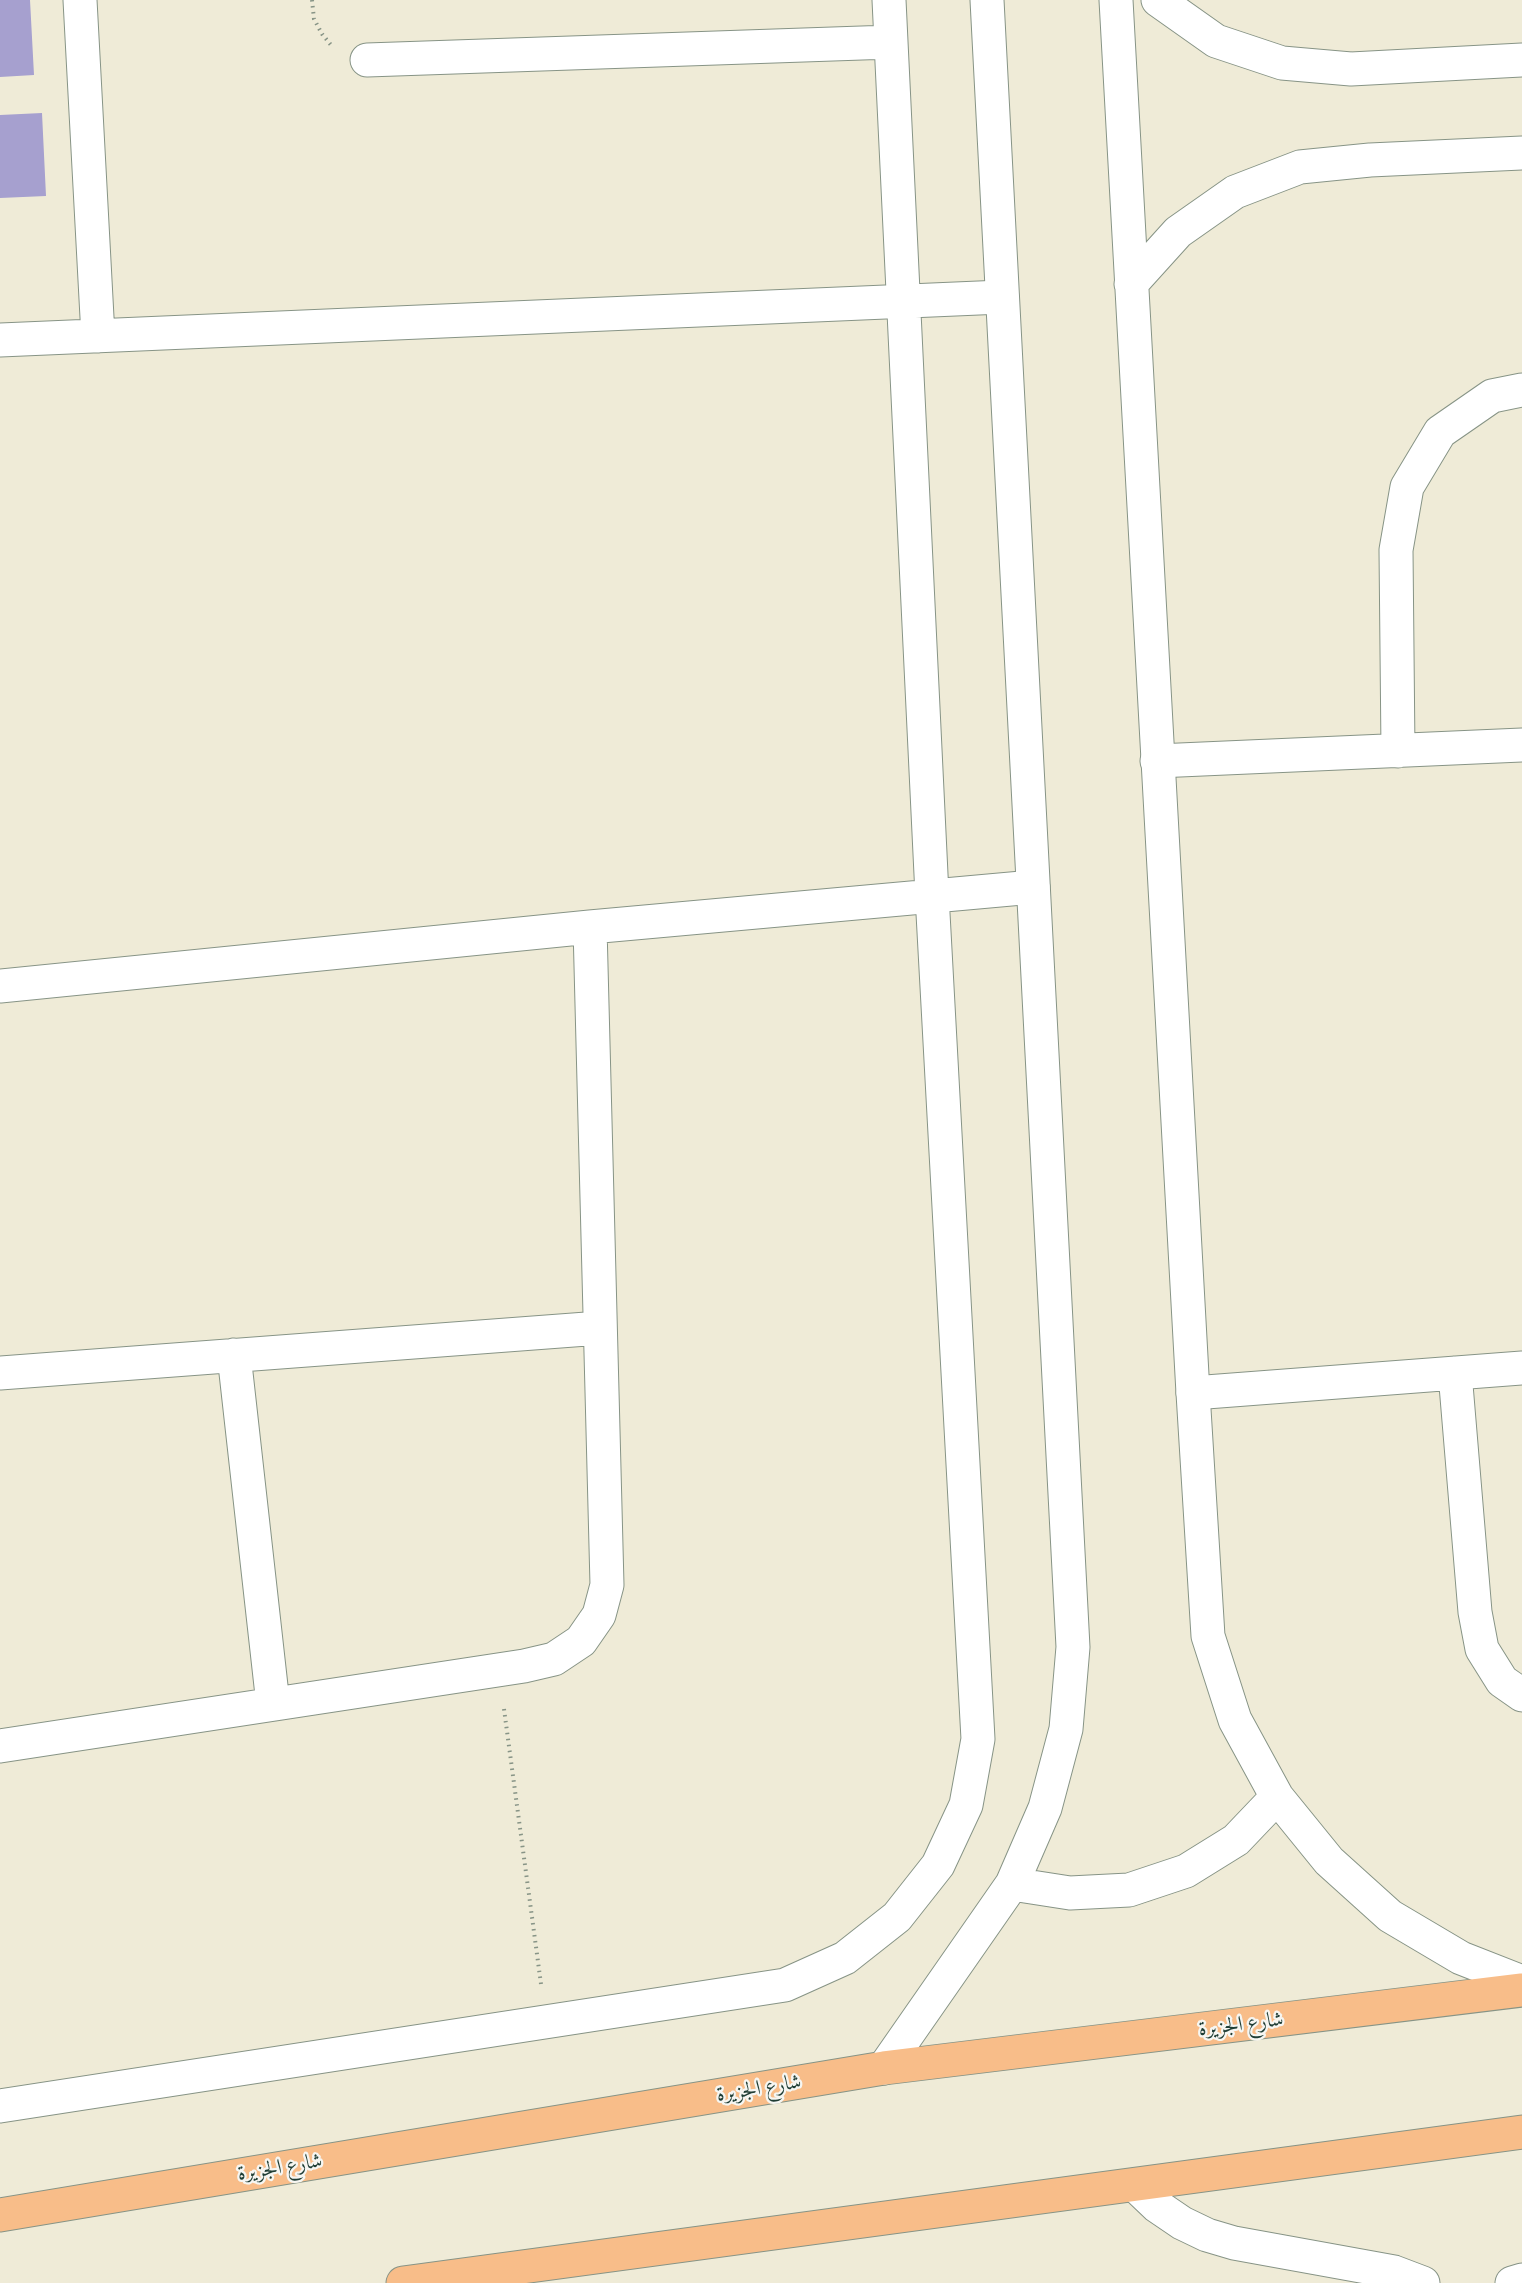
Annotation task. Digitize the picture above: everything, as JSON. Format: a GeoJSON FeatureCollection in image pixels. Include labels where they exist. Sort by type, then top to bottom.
{"type":"FeatureCollection","features":[{"type":"Feature","properties":{"kind":"main road","name":"شارع الجزيرة"},"geometry":{"type":"LineString","coordinates":[[0,2215],[884,2068],[1522,1990]]}},
{"type":"Feature","properties":{"kind":"main road"},"geometry":{"type":"LineString","coordinates":[[403,2283],[503,2276],[1134,2185],[1522,2132]]}},
{"type":"Feature","properties":{"kind":"street"},"geometry":{"type":"LineString","coordinates":[[80,0],[98,336]]}},
{"type":"Feature","properties":{"kind":"street"},"geometry":{"type":"LineString","coordinates":[[0,2106],[784,1985],[845,1958],[897,1917],[938,1865],[966,1805],[978,1739],[932,895],[889,0]]}},
{"type":"Feature","properties":{"kind":"street"},"geometry":{"type":"LineString","coordinates":[[884,2068],[1011,1884],[1045,1808],[1066,1729],[1073,1647],[987,0]]}},
{"type":"Feature","properties":{"kind":"street"},"geometry":{"type":"LineString","coordinates":[[1116,0],[1208,1636],[1235,1720],[1277,1797],[1329,1862],[1390,1916],[1461,1958],[1522,1982]]}},
{"type":"Feature","properties":{"kind":"street"},"geometry":{"type":"LineString","coordinates":[[1158,0],[1216,41],[1282,63],[1351,69],[1522,60]]}},
{"type":"Feature","properties":{"kind":"street"},"geometry":{"type":"LineString","coordinates":[[367,60],[891,42]]}},
{"type":"Feature","properties":{"kind":"street"},"geometry":{"type":"LineString","coordinates":[[1131,284],[1178,232],[1235,192],[1300,167],[1370,160],[1522,153]]}},
{"type":"Feature","properties":{"kind":"street"},"geometry":{"type":"LineString","coordinates":[[0,340],[1002,297]]}},
{"type":"Feature","properties":{"kind":"street"},"geometry":{"type":"LineString","coordinates":[[1398,751],[1396,550],[1407,487],[1440,432],[1492,396],[1522,390]]}},
{"type":"Feature","properties":{"kind":"street"},"geometry":{"type":"LineString","coordinates":[[1157,761],[1522,746]]}},
{"type":"Feature","properties":{"kind":"street"},"geometry":{"type":"LineString","coordinates":[[0,986],[590,927],[1033,887]]}},
{"type":"Feature","properties":{"kind":"street"},"geometry":{"type":"LineString","coordinates":[[0,1746],[498,1670],[554,1659],[581,1641],[599,1615],[607,1585],[590,927]]}},
{"type":"Feature","properties":{"kind":"street"},"geometry":{"type":"LineString","coordinates":[[0,1373],[600,1328]]}},
{"type":"Feature","properties":{"kind":"street"},"geometry":{"type":"LineString","coordinates":[[234,1355],[273,1704]]}},
{"type":"Feature","properties":{"kind":"street"},"geometry":{"type":"LineString","coordinates":[[1193,1394],[1522,1368]]}},
{"type":"Feature","properties":{"kind":"street"},"geometry":{"type":"LineString","coordinates":[[1455,1373],[1475,1612],[1482,1649],[1502,1680],[1522,1695]]}},
{"type":"Feature","properties":{"kind":"street"},"geometry":{"type":"LineString","coordinates":[[1011,1884],[1070,1893],[1129,1890],[1186,1871],[1236,1840],[1277,1797]]}},
{"type":"Feature","properties":{"kind":"street"},"geometry":{"type":"LineString","coordinates":[[1134,2185],[1157,2206],[1182,2223],[1207,2235],[1233,2243],[1399,2279]]}},
{"type":"Feature","properties":{"kind":"street"},"geometry":{"type":"LineString","coordinates":[[1512,2283],[1522,2280]]}},
{"type":"Feature","properties":{"kind":"path"},"geometry":{"type":"LineString","coordinates":[[312,0],[314,19],[322,34],[334,47],[350,56],[367,60]]}},
{"type":"Feature","properties":{"kind":"path"},"geometry":{"type":"LineString","coordinates":[[498,1670],[546,2023]]}},
{"type":"Feature","properties":{"kind":"building"},"geometry":{"type":"Polygon","coordinates":[[[0,0],[30,0],[34,75],[0,77],[0,0]]]}},
{"type":"Feature","properties":{"kind":"building"},"geometry":{"type":"Polygon","coordinates":[[[42,113],[46,196],[0,198],[0,115],[42,113]]]}}]}
